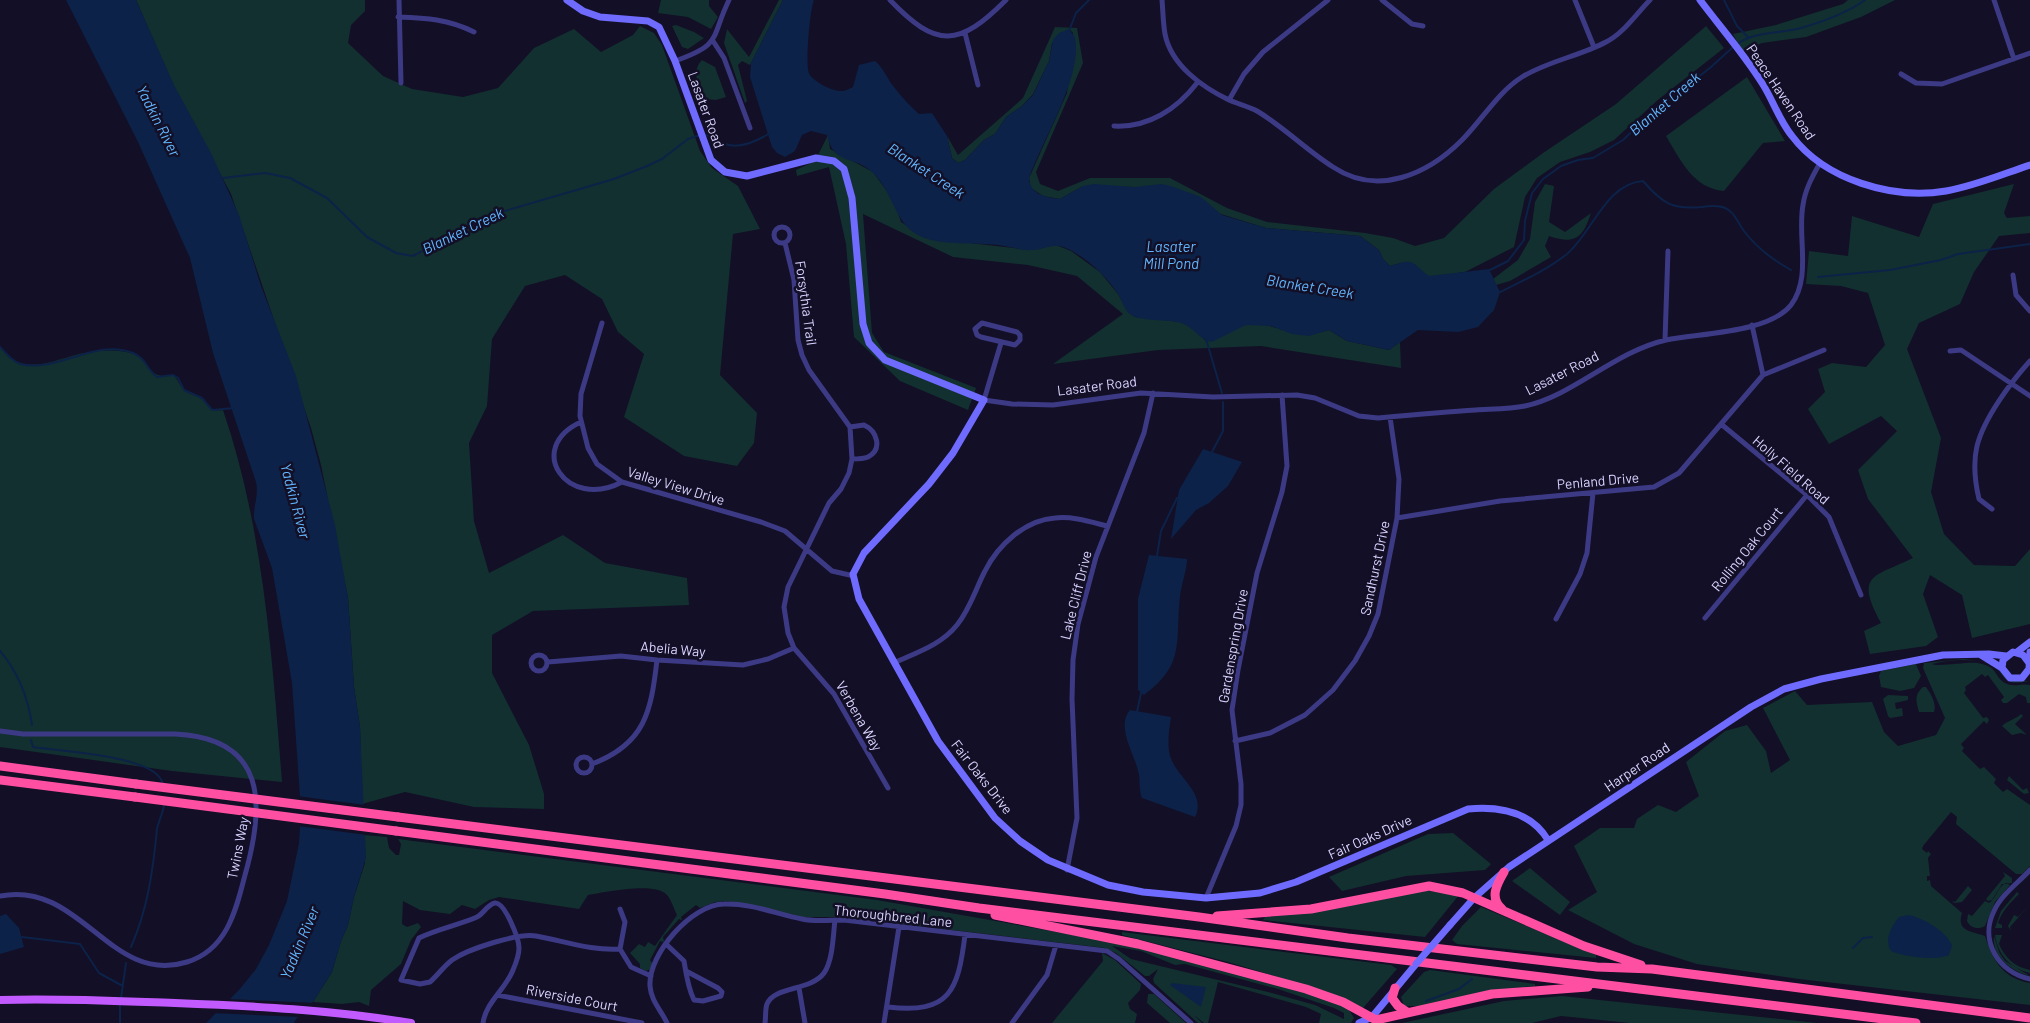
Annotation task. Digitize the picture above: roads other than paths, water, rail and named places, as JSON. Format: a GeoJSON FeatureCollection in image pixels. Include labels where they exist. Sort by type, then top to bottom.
{"type":"FeatureCollection","features":[{"type":"Feature","properties":{"kind":"highway"},"geometry":{"type":"LineString","coordinates":[[0,766],[1199,917],[1407,945],[1597,967],[1652,969],[2030,1018]]}},
{"type":"Feature","properties":{"kind":"highway"},"geometry":{"type":"LineString","coordinates":[[0,780],[885,894],[979,908],[1489,970],[1598,986],[1916,1023]]}},
{"type":"Feature","properties":{"kind":"highway"},"geometry":{"type":"LineString","coordinates":[[1504,872],[1498,883],[1494,898],[1497,904],[1504,910]]}},
{"type":"Feature","properties":{"kind":"highway"},"geometry":{"type":"LineString","coordinates":[[1199,917],[1311,909],[1429,886],[1450,889],[1504,910],[1607,955],[1652,969]]}},
{"type":"Feature","properties":{"kind":"highway"},"geometry":{"type":"LineString","coordinates":[[979,908],[993,914],[1146,946],[1306,988],[1335,998],[1371,1020],[1381,1020],[1407,1012],[1466,999],[1515,991],[1598,986]]}},
{"type":"Feature","properties":{"kind":"highway"},"geometry":{"type":"LineString","coordinates":[[1395,988],[1392,998],[1398,1006],[1407,1012]]}},
{"type":"Feature","properties":{"kind":"main road"},"geometry":{"type":"LineString","coordinates":[[0,1000],[58,998],[343,1012],[411,1023]]}},
{"type":"Feature","properties":{"kind":"street"},"geometry":{"type":"LineString","coordinates":[[398,0],[401,83]]}},
{"type":"Feature","properties":{"kind":"street","name":"Lasater Road"},"geometry":{"type":"LineString","coordinates":[[567,0],[583,11],[600,17],[652,22],[661,30],[675,61],[705,147],[716,166],[736,175],[747,176],[816,158],[830,159],[841,166],[846,173],[852,198],[863,324],[869,343],[885,360],[984,400],[1012,404],[1053,405],[1119,394],[1153,393],[1213,397],[1282,395],[1315,398],[1359,416],[1390,417],[1526,406],[1552,396],[1628,354],[1665,340],[1752,325],[1777,317],[1790,305],[1797,294],[1802,274],[1802,206],[1807,189],[1820,163]]}},
{"type":"Feature","properties":{"kind":"street"},"geometry":{"type":"LineString","coordinates":[[675,61],[702,50],[712,41],[719,30],[729,0]]}},
{"type":"Feature","properties":{"kind":"street"},"geometry":{"type":"LineString","coordinates":[[890,0],[913,23],[930,32],[946,36],[965,33],[979,26],[1006,0]]}},
{"type":"Feature","properties":{"kind":"street"},"geometry":{"type":"LineString","coordinates":[[1162,0],[1165,35],[1168,44],[1197,83],[1229,100],[1262,114],[1334,168],[1362,180],[1399,179],[1428,168],[1443,157],[1522,77],[1608,42],[1650,0]]}},
{"type":"Feature","properties":{"kind":"street"},"geometry":{"type":"LineString","coordinates":[[1229,100],[1244,74],[1263,52],[1328,0]]}},
{"type":"Feature","properties":{"kind":"street"},"geometry":{"type":"LineString","coordinates":[[1382,0],[1412,24],[1423,26]]}},
{"type":"Feature","properties":{"kind":"street"},"geometry":{"type":"LineString","coordinates":[[1575,0],[1594,47]]}},
{"type":"Feature","properties":{"kind":"street","name":"Peace Haven Road"},"geometry":{"type":"LineString","coordinates":[[1700,0],[1762,83],[1791,136],[1820,163],[1836,174],[1884,189],[1925,194],[1970,186],[2030,165]]}},
{"type":"Feature","properties":{"kind":"street"},"geometry":{"type":"LineString","coordinates":[[1994,0],[2014,59]]}},
{"type":"Feature","properties":{"kind":"street"},"geometry":{"type":"LineString","coordinates":[[398,17],[432,18],[448,21],[474,32]]}},
{"type":"Feature","properties":{"kind":"street"},"geometry":{"type":"LineString","coordinates":[[965,33],[978,85]]}},
{"type":"Feature","properties":{"kind":"street"},"geometry":{"type":"LineString","coordinates":[[712,41],[724,58],[750,128]]}},
{"type":"Feature","properties":{"kind":"street"},"geometry":{"type":"LineString","coordinates":[[1901,74],[1916,84],[1942,84],[2030,53]]}},
{"type":"Feature","properties":{"kind":"street"},"geometry":{"type":"LineString","coordinates":[[1114,126],[1134,125],[1157,117],[1176,106],[1197,83]]}},
{"type":"Feature","properties":{"kind":"street","name":"Forsythia Trail"},"geometry":{"type":"LineString","coordinates":[[784,243],[794,280],[798,340],[802,355],[808,370],[850,427]]}},
{"type":"Feature","properties":{"kind":"street"},"geometry":{"type":"LineString","coordinates":[[1665,340],[1668,251]]}},
{"type":"Feature","properties":{"kind":"street"},"geometry":{"type":"LineString","coordinates":[[2013,275],[2016,295],[2030,311]]}},
{"type":"Feature","properties":{"kind":"street","name":"Valley View Drive"},"geometry":{"type":"LineString","coordinates":[[602,323],[581,394],[581,422],[588,448],[597,464],[622,482],[761,522],[785,531],[832,571],[854,576]]}},
{"type":"Feature","properties":{"kind":"street"},"geometry":{"type":"LineString","coordinates":[[982,323],[1017,332],[1020,335],[1018,344],[1001,343],[977,335],[977,326],[982,323]]}},
{"type":"Feature","properties":{"kind":"street"},"geometry":{"type":"LineString","coordinates":[[1752,325],[1764,375],[1824,350]]}},
{"type":"Feature","properties":{"kind":"street"},"geometry":{"type":"LineString","coordinates":[[854,576],[864,553],[903,513],[953,453],[984,400],[1001,343]]}},
{"type":"Feature","properties":{"kind":"street"},"geometry":{"type":"LineString","coordinates":[[1950,351],[1961,350],[2030,396]]}},
{"type":"Feature","properties":{"kind":"street"},"geometry":{"type":"LineString","coordinates":[[1992,509],[1979,499],[1975,466],[1977,445],[1986,424],[2012,383],[2030,361]]}},
{"type":"Feature","properties":{"kind":"street","name":"Penland Drive"},"geometry":{"type":"LineString","coordinates":[[1397,518],[1500,501],[1654,487],[1679,473],[1764,375]]}},
{"type":"Feature","properties":{"kind":"street","name":"Lake Cliff Drive"},"geometry":{"type":"LineString","coordinates":[[1067,870],[1077,818],[1072,699],[1073,660],[1086,590],[1107,526],[1144,433],[1153,393]]}},
{"type":"Feature","properties":{"kind":"street","name":"Gardenspring Drive"},"geometry":{"type":"LineString","coordinates":[[1206,898],[1236,826],[1241,805],[1241,784],[1232,710],[1257,573],[1282,492],[1288,461],[1282,395]]}},
{"type":"Feature","properties":{"kind":"street","name":"Sandhurst Drive"},"geometry":{"type":"LineString","coordinates":[[1235,741],[1270,733],[1301,718],[1333,690],[1355,661],[1369,636],[1378,614],[1397,518],[1399,479],[1390,417]]}},
{"type":"Feature","properties":{"kind":"street"},"geometry":{"type":"LineString","coordinates":[[581,422],[566,432],[557,442],[554,460],[558,471],[570,484],[588,489],[609,488],[622,482]]}},
{"type":"Feature","properties":{"kind":"street","name":"Holly Field Road"},"geometry":{"type":"LineString","coordinates":[[1721,424],[1807,495],[1829,517],[1861,595]]}},
{"type":"Feature","properties":{"kind":"street"},"geometry":{"type":"LineString","coordinates":[[807,551],[829,503],[840,490],[849,473],[852,459],[850,427],[864,425],[874,432],[877,439],[876,447],[871,455],[865,458],[852,459]]}},
{"type":"Feature","properties":{"kind":"street"},"geometry":{"type":"LineString","coordinates":[[1556,619],[1580,574],[1587,553],[1593,493]]}},
{"type":"Feature","properties":{"kind":"street","name":"Rolling Oak Court"},"geometry":{"type":"LineString","coordinates":[[1705,618],[1807,495]]}},
{"type":"Feature","properties":{"kind":"street"},"geometry":{"type":"LineString","coordinates":[[896,662],[940,640],[953,630],[961,620],[996,552],[1022,529],[1040,521],[1056,518],[1107,526]]}},
{"type":"Feature","properties":{"kind":"street","name":"Verbena Way"},"geometry":{"type":"LineString","coordinates":[[807,551],[788,587],[784,607],[788,633],[794,648],[834,694],[888,788]]}},
{"type":"Feature","properties":{"kind":"street","name":"Fair Oaks Drive"},"geometry":{"type":"LineString","coordinates":[[854,576],[859,599],[896,662],[938,741],[996,818],[1020,841],[1048,860],[1067,870],[1108,886],[1143,892],[1206,898],[1239,896],[1287,886],[1468,809],[1494,809],[1526,817],[1537,825],[1548,840]]}},
{"type":"Feature","properties":{"kind":"street"},"geometry":{"type":"LineString","coordinates":[[2030,642],[2017,652],[2006,656],[2002,668],[2010,678],[2026,678],[2030,652]]}},
{"type":"Feature","properties":{"kind":"street","name":"Abelia Way"},"geometry":{"type":"LineString","coordinates":[[548,662],[621,656],[743,665],[768,659],[794,648]]}},
{"type":"Feature","properties":{"kind":"street"},"geometry":{"type":"LineString","coordinates":[[2017,652],[2023,655],[2029,665]]}},
{"type":"Feature","properties":{"kind":"street","name":"Harper Road"},"geometry":{"type":"LineString","coordinates":[[1359,1023],[1371,1020],[1395,988],[1450,924],[1474,898],[1504,872],[1548,840],[1751,707],[1784,689],[1820,679],[1935,656],[1962,654],[2006,656]]}},
{"type":"Feature","properties":{"kind":"street","name":"Harper Road"},"geometry":{"type":"LineString","coordinates":[[1980,655],[2002,668]]}},
{"type":"Feature","properties":{"kind":"street"},"geometry":{"type":"LineString","coordinates":[[592,764],[621,750],[634,738],[644,722],[650,708],[657,660]]}},
{"type":"Feature","properties":{"kind":"street","name":"Twins Way"},"geometry":{"type":"LineString","coordinates":[[0,731],[23,734],[176,734],[210,738],[234,753],[240,760],[255,786],[257,799],[253,842],[234,917],[218,943],[203,955],[188,962],[154,965],[139,962],[117,949],[56,903],[36,896],[11,894],[0,896]]}},
{"type":"Feature","properties":{"kind":"street"},"geometry":{"type":"LineString","coordinates":[[2030,870],[1997,905],[1989,926],[1990,943],[1998,960],[2010,971],[2030,979]]}},
{"type":"Feature","properties":{"kind":"street"},"geometry":{"type":"LineString","coordinates":[[483,1023],[486,1011],[509,978],[520,950],[516,936],[504,907],[497,903],[492,904],[478,916],[419,938],[401,980],[428,983],[443,967],[462,954],[516,936],[535,936],[599,950],[620,949]]}},
{"type":"Feature","properties":{"kind":"street","name":"Thoroughbred Lane"},"geometry":{"type":"LineString","coordinates":[[651,976],[666,944],[685,923],[701,911],[717,904],[759,908],[804,920],[835,920],[1111,953],[1191,1023]]}},
{"type":"Feature","properties":{"kind":"street"},"geometry":{"type":"LineString","coordinates":[[620,909],[625,928],[620,949],[632,967],[651,976],[652,996],[667,1023]]}},
{"type":"Feature","properties":{"kind":"street"},"geometry":{"type":"LineString","coordinates":[[765,1023],[766,1005],[770,999],[777,994],[813,982],[824,973],[829,960],[835,920]]}},
{"type":"Feature","properties":{"kind":"street"},"geometry":{"type":"LineString","coordinates":[[884,1023],[899,927]]}},
{"type":"Feature","properties":{"kind":"street"},"geometry":{"type":"LineString","coordinates":[[888,1007],[920,1009],[936,1003],[946,996],[957,980],[965,935]]}},
{"type":"Feature","properties":{"kind":"street"},"geometry":{"type":"LineString","coordinates":[[666,944],[683,958],[686,971],[694,1000],[702,1001],[722,996],[722,992],[718,988],[686,971]]}},
{"type":"Feature","properties":{"kind":"street"},"geometry":{"type":"LineString","coordinates":[[1012,1023],[1047,975],[1056,946]]}},
{"type":"Feature","properties":{"kind":"street"},"geometry":{"type":"LineString","coordinates":[[799,988],[805,1023]]}},
{"type":"Feature","properties":{"kind":"street","name":"Riverside Court"},"geometry":{"type":"LineString","coordinates":[[497,995],[642,1023]]}},
{"type":"Feature","properties":{"kind":"street"},"geometry":{"type":"LineString","coordinates":[[0,996],[34,999]]}},
{"type":"Feature","properties":{"kind":"street"},"geometry":{"type":"LineString","coordinates":[[662,1015],[662,1023]]}},
{"type":"Feature","properties":{"kind":"water","name":"Yadkin River"},"geometry":{"type":"Polygon","coordinates":[[[66,0],[136,0],[174,85],[211,153],[239,215],[261,286],[296,376],[335,525],[348,598],[354,687],[360,727],[366,858],[348,925],[332,972],[313,1002],[294,1023],[206,1023],[239,990],[256,969],[269,945],[287,901],[299,843],[301,811],[292,683],[272,568],[254,519],[257,492],[256,482],[213,353],[190,258],[138,142],[66,0]]]}},
{"type":"Feature","properties":{"kind":"water","name":"Lasater Mill Pond"},"geometry":{"type":"Polygon","coordinates":[[[783,0],[814,0],[810,25],[808,68],[809,73],[814,79],[833,90],[846,90],[853,87],[859,65],[875,61],[900,94],[919,114],[932,113],[947,136],[952,158],[958,163],[965,160],[984,140],[995,134],[1006,117],[1022,106],[1033,95],[1049,61],[1053,40],[1059,33],[1069,29],[1075,38],[1076,53],[1073,71],[1060,108],[1029,178],[1032,188],[1036,192],[1044,196],[1060,199],[1083,186],[1094,184],[1134,187],[1162,184],[1174,187],[1201,197],[1222,215],[1266,228],[1360,236],[1379,250],[1383,259],[1390,266],[1409,262],[1416,265],[1429,276],[1489,269],[1500,292],[1494,310],[1478,327],[1458,332],[1418,330],[1389,350],[1347,341],[1329,330],[1309,336],[1292,334],[1271,326],[1246,325],[1212,342],[1204,339],[1190,327],[1181,323],[1134,317],[1128,312],[1114,288],[1092,265],[1065,248],[1055,246],[1028,250],[998,245],[942,242],[921,237],[913,232],[901,219],[885,188],[873,173],[866,167],[834,152],[827,135],[811,131],[802,135],[795,151],[785,157],[777,153],[772,147],[750,77],[751,63],[783,0]]]}},
{"type":"Feature","properties":{"kind":"water"},"geometry":{"type":"Polygon","coordinates":[[[1203,449],[1242,462],[1228,486],[1209,503],[1196,510],[1171,539],[1179,490],[1203,449]]]}},
{"type":"Feature","properties":{"kind":"water"},"geometry":{"type":"Polygon","coordinates":[[[1149,555],[1187,559],[1180,597],[1176,651],[1173,662],[1167,673],[1144,695],[1138,690],[1138,599],[1149,555]]]}},
{"type":"Feature","properties":{"kind":"water"},"geometry":{"type":"Polygon","coordinates":[[[1130,710],[1171,717],[1168,742],[1170,756],[1197,800],[1198,808],[1195,817],[1142,798],[1137,767],[1125,733],[1126,717],[1130,710]]]}},
{"type":"Feature","properties":{"kind":"water"},"geometry":{"type":"Polygon","coordinates":[[[6,914],[19,928],[24,947],[0,954],[0,916],[6,914]]]}},
{"type":"Feature","properties":{"kind":"water"},"geometry":{"type":"Polygon","coordinates":[[[1908,915],[1927,922],[1940,931],[1950,941],[1952,946],[1949,955],[1937,958],[1921,958],[1891,951],[1888,938],[1891,929],[1899,917],[1908,915]]]}},
{"type":"Feature","properties":{"kind":"water"},"geometry":{"type":"Polygon","coordinates":[[[1172,983],[1206,987],[1201,1007],[1170,985],[1172,983]]]}},
{"type":"Feature","properties":{"kind":"waterway"},"geometry":{"type":"LineString","coordinates":[[1069,31],[1076,13],[1089,0]]}},
{"type":"Feature","properties":{"kind":"waterway"},"geometry":{"type":"LineString","coordinates":[[1724,0],[1737,26],[1748,37]]}},
{"type":"Feature","properties":{"kind":"waterway","name":"Blanket Creek"},"geometry":{"type":"LineString","coordinates":[[1737,44],[1752,37],[1793,30],[1817,23],[1842,13],[1865,0]]}},
{"type":"Feature","properties":{"kind":"waterway","name":"Blanket Creek"},"geometry":{"type":"LineString","coordinates":[[1488,271],[1508,261],[1524,240],[1525,221],[1532,193],[1543,179],[1561,166],[1578,160],[1593,158],[1623,140],[1644,120],[1711,67],[1733,47]]}},
{"type":"Feature","properties":{"kind":"waterway","name":"Blanket Creek"},"geometry":{"type":"LineString","coordinates":[[705,135],[735,146],[753,142],[770,133]]}},
{"type":"Feature","properties":{"kind":"waterway","name":"Blanket Creek"},"geometry":{"type":"LineString","coordinates":[[223,178],[265,173],[290,178],[327,198],[367,237],[396,253],[413,256],[491,215],[614,179],[647,166],[662,159],[688,139],[700,135]]}},
{"type":"Feature","properties":{"kind":"waterway"},"geometry":{"type":"LineString","coordinates":[[1500,292],[1543,270],[1567,254],[1576,245],[1609,200],[1630,184],[1643,181],[1662,200],[1675,206],[1692,208],[1716,206],[1728,210],[1759,248],[1791,270]]}},
{"type":"Feature","properties":{"kind":"waterway"},"geometry":{"type":"LineString","coordinates":[[1818,277],[1890,270],[1941,260],[1958,254],[2030,244]]}},
{"type":"Feature","properties":{"kind":"waterway"},"geometry":{"type":"LineString","coordinates":[[1206,339],[1222,393]]}},
{"type":"Feature","properties":{"kind":"waterway"},"geometry":{"type":"LineString","coordinates":[[0,347],[17,363],[34,365],[49,364],[105,350],[133,353],[141,358],[157,377],[173,375],[178,378],[184,390],[202,398],[212,410],[234,408]]}},
{"type":"Feature","properties":{"kind":"waterway"},"geometry":{"type":"LineString","coordinates":[[1212,452],[1223,431],[1223,402]]}},
{"type":"Feature","properties":{"kind":"waterway"},"geometry":{"type":"LineString","coordinates":[[1157,556],[1161,531],[1177,498]]}},
{"type":"Feature","properties":{"kind":"waterway"},"geometry":{"type":"LineString","coordinates":[[0,651],[12,668],[21,686],[28,705],[32,725]]}},
{"type":"Feature","properties":{"kind":"waterway"},"geometry":{"type":"LineString","coordinates":[[1137,712],[1141,693]]}},
{"type":"Feature","properties":{"kind":"waterway"},"geometry":{"type":"LineString","coordinates":[[31,740],[33,747],[106,756],[146,767],[158,776],[163,786]]}},
{"type":"Feature","properties":{"kind":"waterway"},"geometry":{"type":"LineString","coordinates":[[131,947],[146,903],[157,829],[164,803]]}},
{"type":"Feature","properties":{"kind":"waterway"},"geometry":{"type":"LineString","coordinates":[[22,937],[80,944],[99,973],[121,985]]}},
{"type":"Feature","properties":{"kind":"waterway"},"geometry":{"type":"LineString","coordinates":[[1853,948],[1863,938],[1872,937]]}},
{"type":"Feature","properties":{"kind":"waterway"},"geometry":{"type":"LineString","coordinates":[[121,998],[126,963]]}},
{"type":"Feature","properties":{"kind":"waterway"},"geometry":{"type":"LineString","coordinates":[[1426,1001],[1459,989],[1472,979]]}},
{"type":"Feature","properties":{"kind":"waterway"},"geometry":{"type":"LineString","coordinates":[[120,1003],[120,1023]]}}]}
